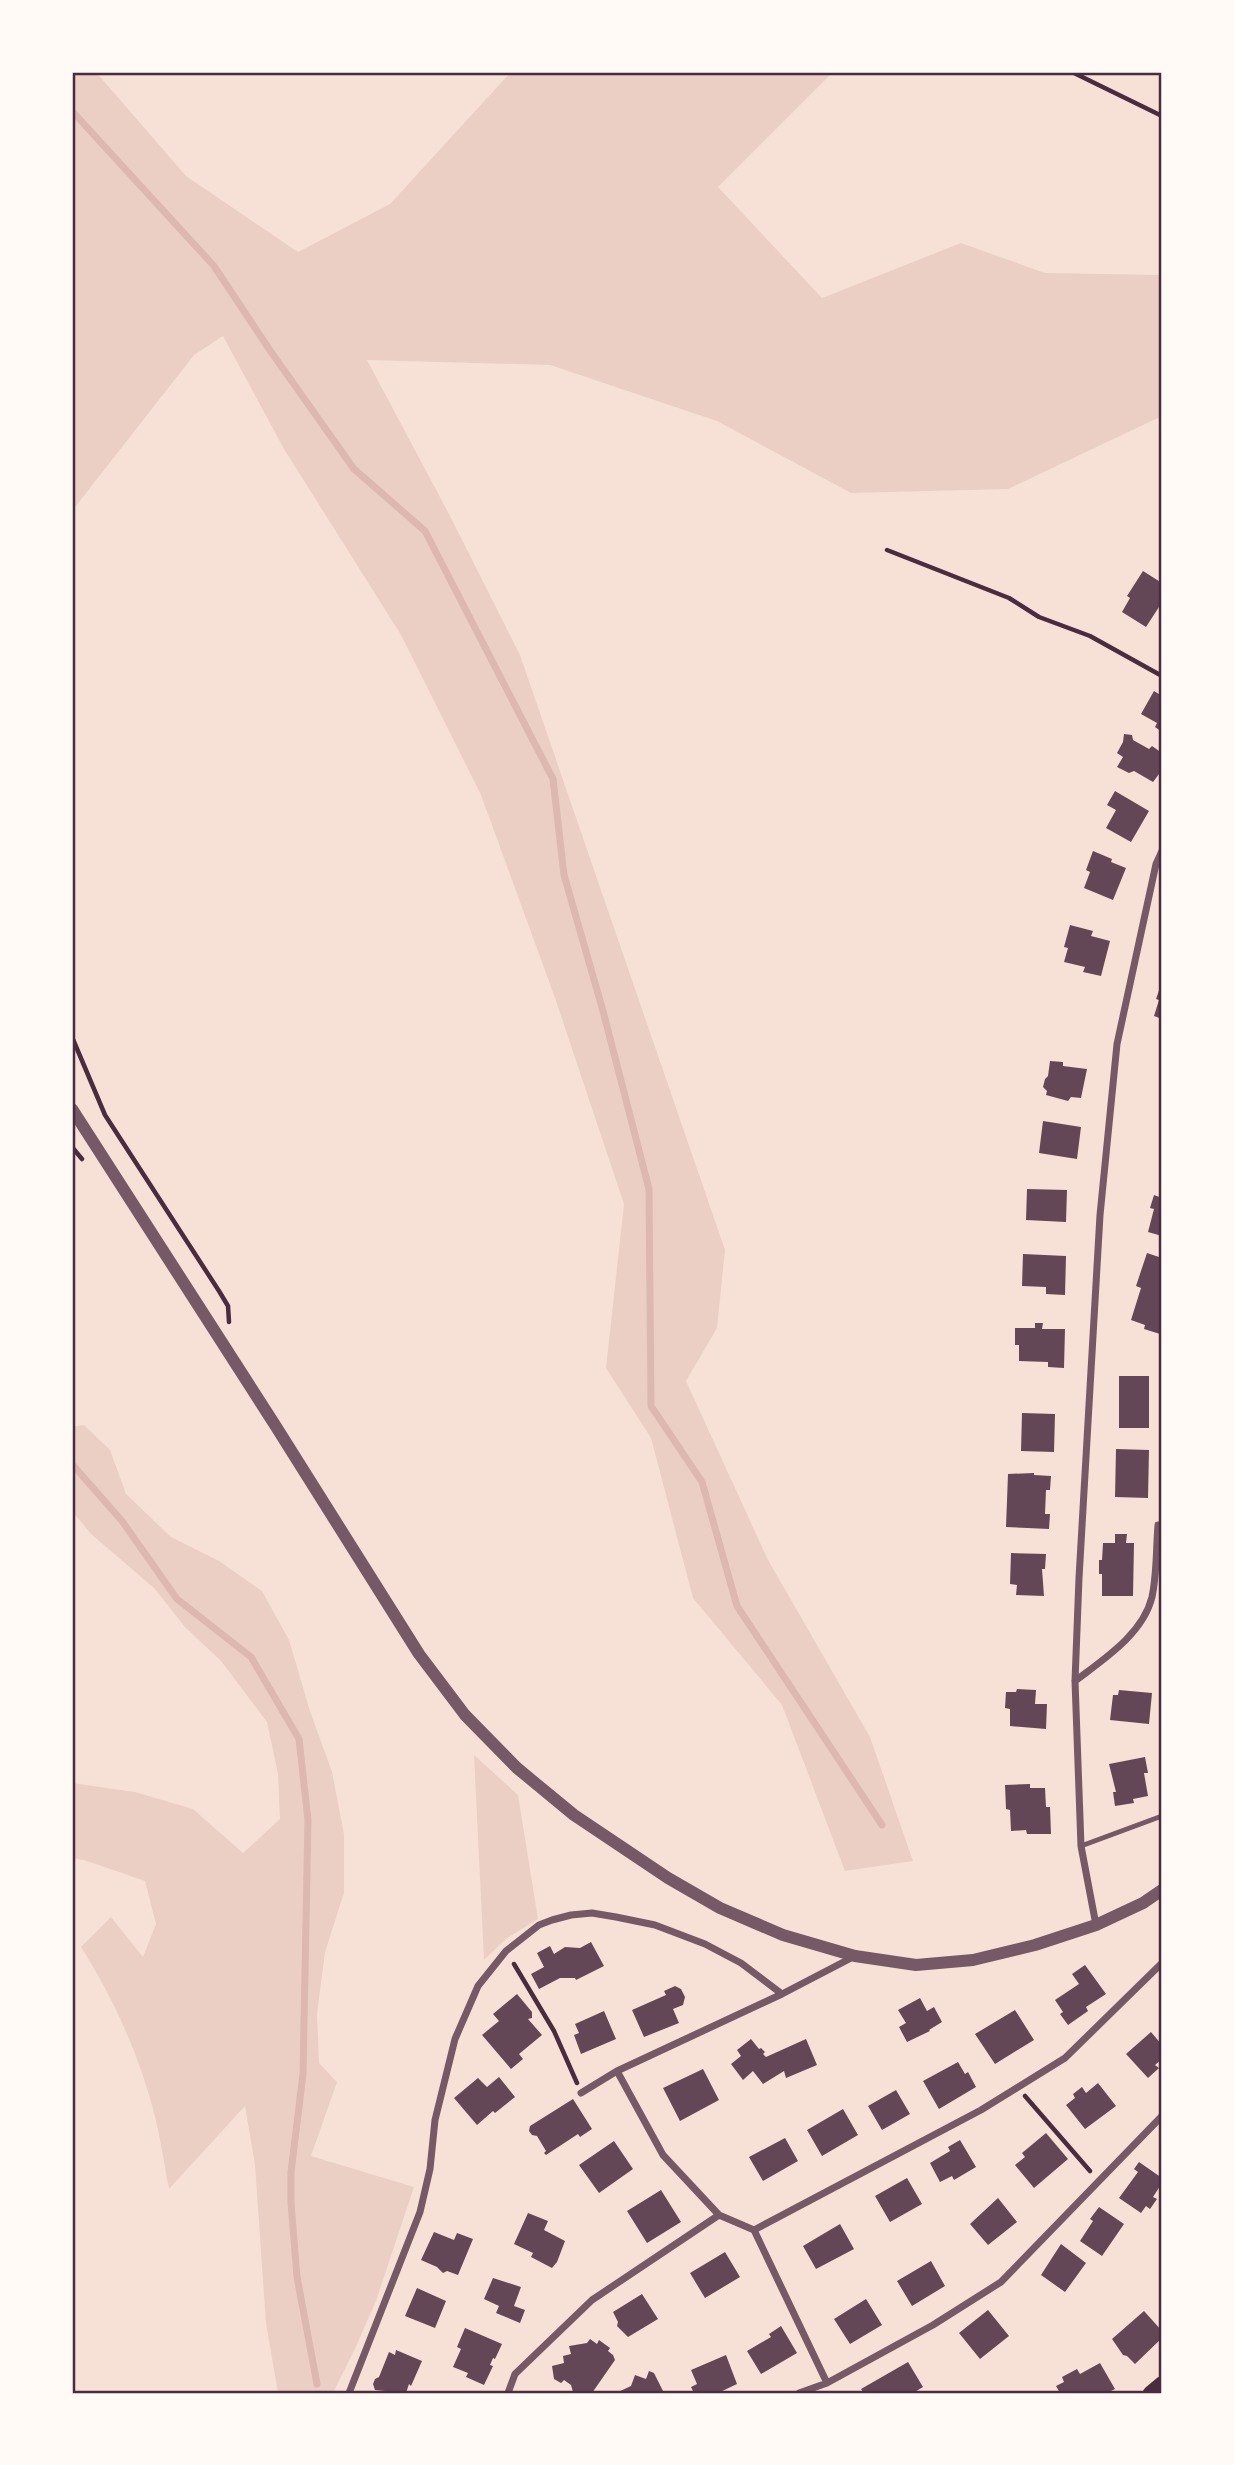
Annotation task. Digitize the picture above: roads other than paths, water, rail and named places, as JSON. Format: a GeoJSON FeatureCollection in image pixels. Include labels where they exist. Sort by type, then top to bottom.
{"type":"FeatureCollection","features":[{"type":"Feature","properties":{"kind":"main road"},"geometry":{"type":"LineString","coordinates":[[1150,2393],[1162,2383]]}},
{"type":"Feature","properties":{"kind":"street"},"geometry":{"type":"LineString","coordinates":[[1096,1925],[1082,1846],[1075,1681],[1100,1215],[1116,1057],[1156,864],[1162,851]]}},
{"type":"Feature","properties":{"kind":"street"},"geometry":{"type":"LineString","coordinates":[[72,1109],[419,1654],[465,1715],[517,1768],[574,1815],[668,1878],[720,1908],[783,1935],[855,1956],[916,1965],[973,1960],[1035,1945],[1096,1925],[1143,1903],[1162,1890]]}},
{"type":"Feature","properties":{"kind":"street"},"geometry":{"type":"LineString","coordinates":[[1075,1681],[1117,1649],[1142,1620],[1152,1598],[1157,1525]]}},
{"type":"Feature","properties":{"kind":"street"},"geometry":{"type":"LineString","coordinates":[[349,2393],[420,2212],[430,2169],[435,2120],[455,2039],[478,1986],[506,1951],[539,1925],[572,1914],[592,1913],[655,1925],[705,1944],[741,1963],[782,1994]]}},
{"type":"Feature","properties":{"kind":"street"},"geometry":{"type":"LineString","coordinates":[[581,2093],[617,2071],[782,1994],[855,1956]]}},
{"type":"Feature","properties":{"kind":"street"},"geometry":{"type":"LineString","coordinates":[[754,2230],[981,2110],[1065,2058],[1162,1964]]}},
{"type":"Feature","properties":{"kind":"street"},"geometry":{"type":"LineString","coordinates":[[617,2071],[663,2155],[719,2215],[754,2230],[827,2383]]}},
{"type":"Feature","properties":{"kind":"street"},"geometry":{"type":"LineString","coordinates":[[799,2393],[827,2383],[933,2325],[1001,2283],[1162,2116]]}},
{"type":"Feature","properties":{"kind":"street"},"geometry":{"type":"LineString","coordinates":[[508,2393],[515,2374],[592,2300],[719,2215]]}},
{"type":"Feature","properties":{"kind":"lane"},"geometry":{"type":"LineString","coordinates":[[1082,1846],[1162,1816]]}},
{"type":"Feature","properties":{"kind":"waterway"},"geometry":{"type":"LineString","coordinates":[[72,111],[214,266],[354,469],[425,531],[553,779],[564,875],[603,1011],[649,1189],[651,1406],[702,1482],[737,1606],[882,1825]]}},
{"type":"Feature","properties":{"kind":"waterway"},"geometry":{"type":"LineString","coordinates":[[72,1464],[122,1521],[177,1599],[251,1657],[299,1739],[308,1820],[303,2074],[291,2172],[291,2203],[297,2277],[317,2384]]}}]}
